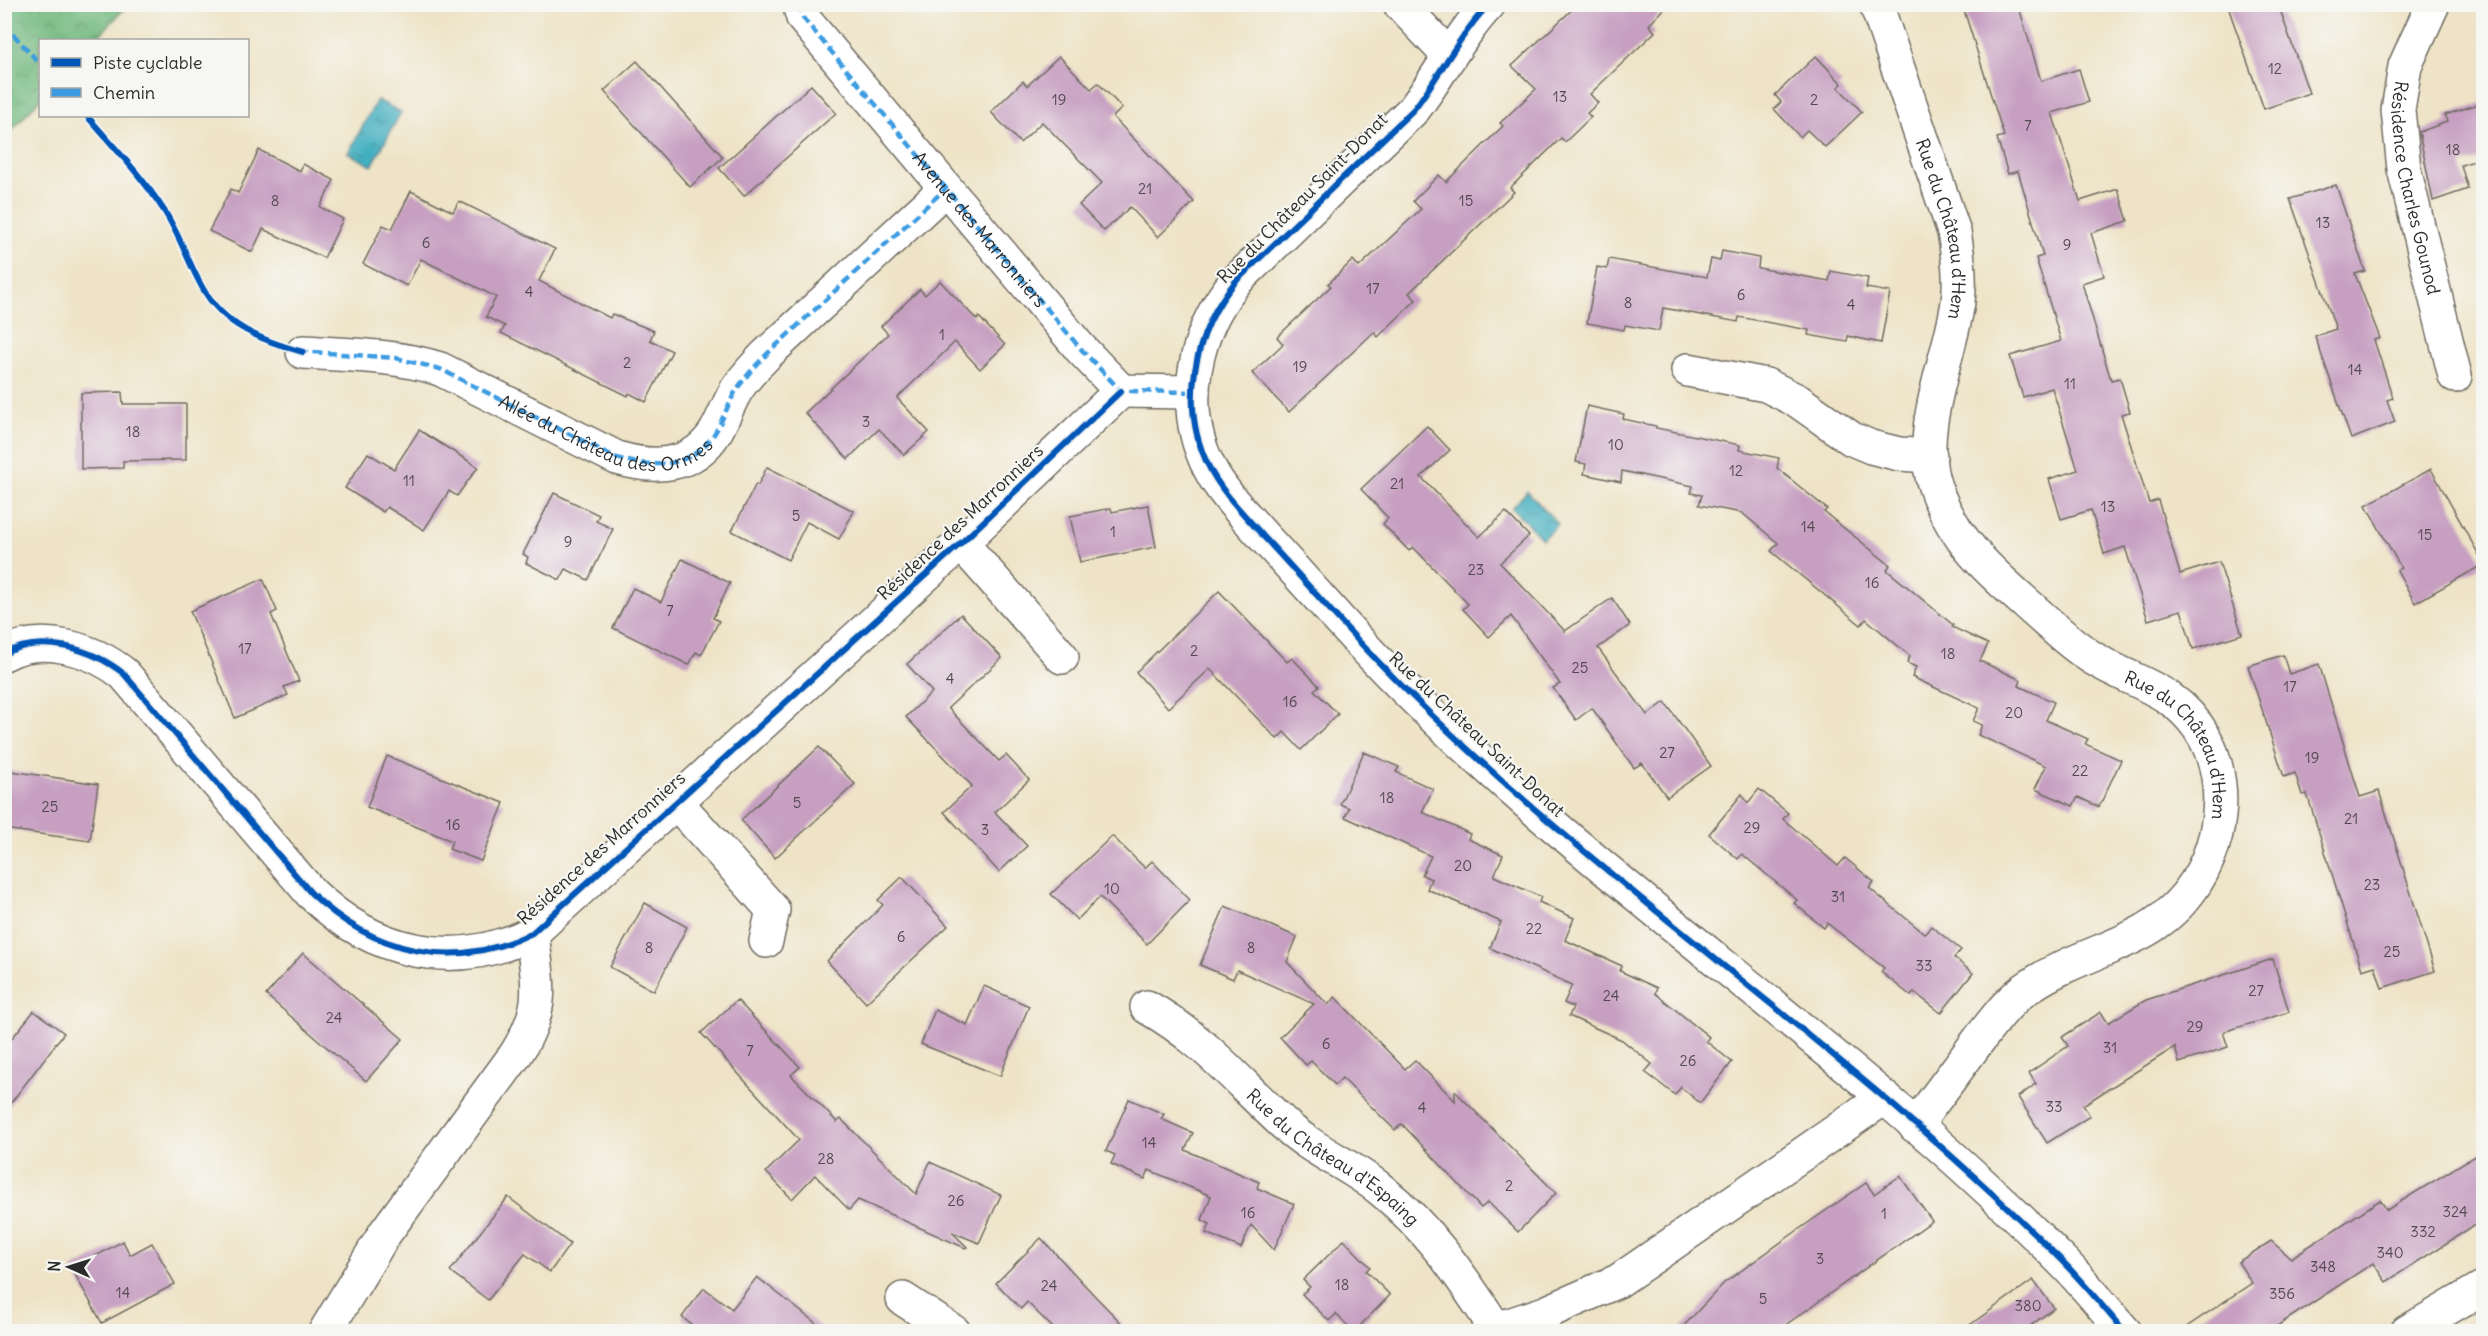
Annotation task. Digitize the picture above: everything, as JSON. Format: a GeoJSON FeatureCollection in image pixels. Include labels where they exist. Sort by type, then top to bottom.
{"type":"FeatureCollection","features":[{"type":"Feature","properties":{"kind":"street","name":"Avenue des Marronniers"},"geometry":{"type":"LineString","coordinates":[[799,4],[803,18],[945,189],[1080,348],[1121,391]]}},
{"type":"Feature","properties":{"kind":"street"},"geometry":{"type":"LineString","coordinates":[[1400,4],[1449,56]]}},
{"type":"Feature","properties":{"kind":"street","name":"Rue du Château Saint-Donat"},"geometry":{"type":"LineString","coordinates":[[1489,4],[1462,35],[1414,109],[1236,281],[1221,299],[1202,337],[1193,392],[1195,421],[1208,464],[1233,502],[1385,670],[1445,729],[1580,849],[1884,1098],[2050,1249],[2125,1332]]}},
{"type":"Feature","properties":{"kind":"street","name":"Rue du Château d'Hem"},"geometry":{"type":"LineString","coordinates":[[1876,4],[1954,232],[1960,268],[1958,300],[1931,421],[1930,456],[1933,483],[1944,511],[1963,542],[1985,568],[2062,635],[2092,657],[2169,698],[2193,720],[2209,745],[2219,779],[2221,814],[2215,844],[2206,864],[2196,883],[2173,909],[2149,930],[2122,944],[2056,970],[2028,987],[2007,1004],[1915,1126]]}},
{"type":"Feature","properties":{"kind":"street","name":"Résidence Charles Gounod"},"geometry":{"type":"LineString","coordinates":[[2433,4],[2405,66],[2399,88],[2398,110],[2404,169],[2455,376]]}},
{"type":"Feature","properties":{"kind":"street","name":"Allée du Château des Ormes"},"geometry":{"type":"LineString","coordinates":[[303,352],[396,358],[440,369],[617,458],[639,465],[673,463],[692,455],[705,445],[715,432],[736,391],[767,354],[945,189]]}},
{"type":"Feature","properties":{"kind":"street"},"geometry":{"type":"LineString","coordinates":[[1688,370],[1766,386],[1798,401],[1852,439],[1871,447],[1899,454],[1930,456]]}},
{"type":"Feature","properties":{"kind":"street"},"geometry":{"type":"LineString","coordinates":[[1121,391],[1193,392]]}},
{"type":"Feature","properties":{"kind":"street","name":"Résidence des Marronniers"},"geometry":{"type":"LineString","coordinates":[[4,654],[13,650],[52,645],[72,649],[110,663],[124,674],[311,893],[329,910],[376,939],[399,947],[450,953],[500,947],[532,933],[961,543],[1121,391]]}},
{"type":"Feature","properties":{"kind":"street","name":"Résidence des Marronniers"},"geometry":{"type":"LineString","coordinates":[[961,543],[1062,657]]}},
{"type":"Feature","properties":{"kind":"street","name":"Résidence des Marronniers"},"geometry":{"type":"LineString","coordinates":[[676,802],[773,910],[766,941]]}},
{"type":"Feature","properties":{"kind":"street","name":"Résidence des Marronniers"},"geometry":{"type":"LineString","coordinates":[[325,1332],[385,1233],[529,1034],[536,1015],[539,989],[532,933]]}},
{"type":"Feature","properties":{"kind":"street","name":"Rue du Château d'Espaing"},"geometry":{"type":"LineString","coordinates":[[1148,1007],[1177,1024],[1209,1050],[1281,1122],[1306,1143],[1379,1187],[1409,1214],[1437,1244],[1492,1330],[1556,1309],[1618,1281],[1884,1098]]}},
{"type":"Feature","properties":{"kind":"street"},"geometry":{"type":"LineString","coordinates":[[2407,1332],[2484,1287]]}},
{"type":"Feature","properties":{"kind":"street"},"geometry":{"type":"LineString","coordinates":[[903,1299],[954,1332]]}},
{"type":"Feature","properties":{"kind":"green space"},"geometry":{"type":"Polygon","coordinates":[[[4,5],[128,5],[96,39],[39,39],[39,100],[11,131],[5,123],[4,5]]]}},
{"type":"Feature","properties":{"kind":"water"},"geometry":{"type":"Polygon","coordinates":[[[377,100],[401,112],[372,166],[348,153],[377,100]]]}},
{"type":"Feature","properties":{"kind":"water"},"geometry":{"type":"Polygon","coordinates":[[[1527,491],[1558,524],[1542,539],[1512,508],[1527,491]]]}},
{"type":"Feature","properties":{"kind":"building"},"geometry":{"type":"Polygon","coordinates":[[[1578,4],[1669,4],[1649,25],[1655,32],[1590,94],[1598,103],[1587,113],[1591,117],[1565,142],[1561,138],[1510,188],[1514,192],[1409,293],[1416,300],[1378,337],[1374,332],[1289,412],[1252,373],[1283,344],[1277,337],[1331,286],[1328,284],[1353,260],[1359,267],[1421,209],[1413,201],[1439,175],[1446,182],[1503,126],[1500,123],[1536,89],[1512,66],[1578,4]]]}},
{"type":"Feature","properties":{"kind":"building"},"geometry":{"type":"Polygon","coordinates":[[[1962,4],[2018,4],[2041,81],[2079,69],[2089,102],[2052,113],[2080,201],[2118,189],[2128,221],[2091,233],[2104,276],[2082,283],[2111,380],[2120,378],[2130,412],[2121,414],[2149,503],[2158,500],[2180,574],[2219,562],[2242,634],[2193,649],[2181,610],[2148,620],[2125,547],[2104,554],[2091,510],[2061,519],[2049,479],[2078,470],[2052,388],[2023,397],[2010,356],[2061,341],[2036,258],[2043,256],[2018,171],[2008,174],[1997,138],[2004,136],[1962,4]]]}},
{"type":"Feature","properties":{"kind":"building"},"geometry":{"type":"Polygon","coordinates":[[[2227,4],[2278,4],[2309,93],[2264,109],[2227,4]]]}},
{"type":"Feature","properties":{"kind":"building"},"geometry":{"type":"Polygon","coordinates":[[[1059,56],[1091,89],[1098,83],[1122,108],[1113,117],[1194,202],[1158,237],[1130,207],[1104,231],[1079,205],[1102,183],[1042,122],[1020,143],[991,112],[1023,81],[1027,86],[1059,56]]]}},
{"type":"Feature","properties":{"kind":"building"},"geometry":{"type":"Polygon","coordinates":[[[1816,56],[1842,84],[1838,87],[1862,112],[1825,147],[1807,130],[1800,137],[1774,109],[1781,102],[1775,95],[1816,56]]]}},
{"type":"Feature","properties":{"kind":"building"},"geometry":{"type":"Polygon","coordinates":[[[637,61],[723,157],[690,187],[604,91],[637,61]]]}},
{"type":"Feature","properties":{"kind":"building"},"geometry":{"type":"Polygon","coordinates":[[[811,85],[836,113],[744,196],[719,168],[811,85]]]}},
{"type":"Feature","properties":{"kind":"building"},"geometry":{"type":"Polygon","coordinates":[[[2484,102],[2484,158],[2461,165],[2468,189],[2433,201],[2419,132],[2447,122],[2445,115],[2484,102]]]}},
{"type":"Feature","properties":{"kind":"building"},"geometry":{"type":"Polygon","coordinates":[[[259,150],[300,171],[303,164],[334,180],[320,207],[343,219],[324,258],[263,229],[252,252],[209,231],[231,189],[238,193],[259,150]]]}},
{"type":"Feature","properties":{"kind":"building"},"geometry":{"type":"Polygon","coordinates":[[[2336,185],[2365,271],[2355,274],[2380,338],[2374,340],[2393,398],[2387,400],[2395,422],[2351,439],[2315,336],[2336,329],[2290,199],[2336,185]]]}},
{"type":"Feature","properties":{"kind":"building"},"geometry":{"type":"Polygon","coordinates":[[[411,191],[453,212],[459,201],[555,249],[539,281],[610,318],[612,314],[654,331],[650,340],[672,351],[646,402],[629,393],[628,396],[501,333],[505,326],[486,317],[496,297],[421,259],[407,286],[363,264],[383,225],[392,229],[411,191]]]}},
{"type":"Feature","properties":{"kind":"building"},"geometry":{"type":"Polygon","coordinates":[[[1722,251],[1759,258],[1758,268],[1829,281],[1831,271],[1868,278],[1866,288],[1890,292],[1881,343],[1848,336],[1847,342],[1808,335],[1809,330],[1739,317],[1738,322],[1663,308],[1659,331],[1625,325],[1624,330],[1587,323],[1597,267],[1607,269],[1609,259],[1707,277],[1711,259],[1720,261],[1722,251]]]}},
{"type":"Feature","properties":{"kind":"building"},"geometry":{"type":"Polygon","coordinates":[[[940,281],[977,320],[979,317],[1005,345],[980,369],[955,342],[897,398],[929,432],[904,455],[879,429],[848,459],[805,413],[888,334],[881,326],[920,289],[925,295],[940,281]]]}},
{"type":"Feature","properties":{"kind":"building"},"geometry":{"type":"Polygon","coordinates":[[[122,392],[123,404],[186,404],[186,460],[123,461],[123,468],[81,469],[81,393],[122,392]]]}},
{"type":"Feature","properties":{"kind":"building"},"geometry":{"type":"Polygon","coordinates":[[[1587,406],[1624,414],[1623,419],[1656,426],[1656,428],[1740,445],[1739,450],[1779,458],[1777,468],[1827,509],[1824,512],[1890,565],[1887,570],[1953,625],[1952,627],[1988,644],[1980,661],[2021,680],[2019,686],[2054,702],[2046,720],[2088,739],[2085,744],[2121,760],[2099,807],[2078,797],[2073,806],[2035,789],[2046,766],[1978,735],[1982,725],[1973,721],[1979,708],[1912,677],[1916,667],[1907,663],[1910,656],[1866,619],[1861,625],[1771,551],[1778,543],[1742,513],[1699,505],[1702,495],[1691,493],[1693,486],[1622,471],[1621,482],[1584,474],[1586,464],[1576,462],[1587,406]]]}},
{"type":"Feature","properties":{"kind":"building"},"geometry":{"type":"Polygon","coordinates":[[[1427,426],[1450,450],[1421,477],[1479,537],[1506,512],[1529,536],[1500,563],[1565,631],[1612,598],[1630,625],[1598,648],[1647,715],[1665,702],[1711,766],[1667,797],[1642,763],[1634,768],[1592,708],[1576,720],[1553,688],[1560,684],[1511,616],[1489,637],[1463,609],[1468,604],[1413,547],[1409,551],[1383,524],[1388,518],[1361,489],[1427,426]]]}},
{"type":"Feature","properties":{"kind":"building"},"geometry":{"type":"Polygon","coordinates":[[[419,430],[478,467],[457,496],[449,491],[424,530],[387,507],[383,512],[345,488],[368,453],[394,469],[419,430]]]}},
{"type":"Feature","properties":{"kind":"building"},"geometry":{"type":"Polygon","coordinates":[[[767,467],[854,511],[839,539],[807,522],[788,560],[732,531],[767,467]]]}},
{"type":"Feature","properties":{"kind":"building"},"geometry":{"type":"Polygon","coordinates":[[[2431,469],[2484,564],[2415,603],[2397,570],[2401,568],[2366,505],[2431,469]]]}},
{"type":"Feature","properties":{"kind":"building"},"geometry":{"type":"Polygon","coordinates":[[[554,493],[599,515],[596,521],[613,529],[588,580],[566,569],[560,580],[526,563],[528,557],[523,554],[554,493]]]}},
{"type":"Feature","properties":{"kind":"building"},"geometry":{"type":"Polygon","coordinates":[[[1148,505],[1156,547],[1080,562],[1070,516],[1111,508],[1112,512],[1148,505]]]}},
{"type":"Feature","properties":{"kind":"building"},"geometry":{"type":"Polygon","coordinates":[[[682,559],[730,583],[713,618],[719,621],[701,655],[696,652],[689,665],[613,628],[633,588],[661,602],[682,559]]]}},
{"type":"Feature","properties":{"kind":"building"},"geometry":{"type":"Polygon","coordinates":[[[263,579],[277,611],[271,614],[299,681],[284,687],[288,695],[235,718],[190,611],[263,579]]]}},
{"type":"Feature","properties":{"kind":"building"},"geometry":{"type":"Polygon","coordinates":[[[1219,591],[1287,662],[1292,658],[1319,686],[1314,690],[1338,714],[1301,750],[1284,732],[1277,739],[1210,669],[1168,708],[1136,672],[1219,591]]]}},
{"type":"Feature","properties":{"kind":"building"},"geometry":{"type":"Polygon","coordinates":[[[961,614],[1002,658],[948,708],[999,761],[1006,755],[1029,780],[995,812],[1027,846],[999,872],[944,812],[972,786],[906,717],[932,692],[907,664],[961,614]]]}},
{"type":"Feature","properties":{"kind":"building"},"geometry":{"type":"Polygon","coordinates":[[[2283,655],[2289,674],[2319,664],[2360,797],[2379,791],[2435,971],[2382,988],[2375,966],[2362,970],[2307,794],[2302,795],[2295,773],[2284,777],[2248,666],[2283,655]]]}},
{"type":"Feature","properties":{"kind":"building"},"geometry":{"type":"Polygon","coordinates":[[[819,747],[855,784],[775,858],[741,820],[819,747]]]}},
{"type":"Feature","properties":{"kind":"building"},"geometry":{"type":"Polygon","coordinates":[[[1364,752],[1399,767],[1396,772],[1433,789],[1422,812],[1470,834],[1468,839],[1503,855],[1494,876],[1541,897],[1539,902],[1574,918],[1565,940],[1622,966],[1620,971],[1657,988],[1655,993],[1709,1037],[1706,1041],[1732,1062],[1700,1103],[1681,1087],[1675,1095],[1645,1072],[1652,1064],[1622,1040],[1569,1016],[1573,1007],[1564,1003],[1572,985],[1490,948],[1501,922],[1427,889],[1431,879],[1422,875],[1431,856],[1345,817],[1349,808],[1340,804],[1364,752]]]}},
{"type":"Feature","properties":{"kind":"building"},"geometry":{"type":"Polygon","coordinates":[[[387,756],[504,803],[481,861],[449,849],[452,841],[367,807],[387,756]]]}},
{"type":"Feature","properties":{"kind":"building"},"geometry":{"type":"Polygon","coordinates":[[[4,770],[98,784],[90,841],[4,829],[4,770]]]}},
{"type":"Feature","properties":{"kind":"building"},"geometry":{"type":"Polygon","coordinates":[[[1759,789],[1788,813],[1783,819],[1838,866],[1845,858],[1874,882],[1869,888],[1925,934],[1931,926],[1961,950],[1954,958],[1973,973],[1941,1013],[1914,992],[1911,996],[1881,972],[1884,968],[1827,923],[1824,928],[1794,903],[1797,900],[1742,854],[1738,859],[1709,834],[1742,794],[1748,803],[1759,789]]]}},
{"type":"Feature","properties":{"kind":"building"},"geometry":{"type":"Polygon","coordinates":[[[1112,836],[1145,868],[1152,861],[1190,900],[1147,944],[1100,897],[1077,920],[1051,894],[1112,836]]]}},
{"type":"Feature","properties":{"kind":"building"},"geometry":{"type":"Polygon","coordinates":[[[902,877],[948,926],[866,1003],[827,961],[883,905],[878,900],[902,877]]]}},
{"type":"Feature","properties":{"kind":"building"},"geometry":{"type":"Polygon","coordinates":[[[645,903],[687,927],[654,991],[610,967],[645,903]]]}},
{"type":"Feature","properties":{"kind":"building"},"geometry":{"type":"Polygon","coordinates":[[[1225,906],[1297,937],[1287,962],[1328,1005],[1335,997],[1405,1069],[1415,1060],[1455,1101],[1455,1091],[1556,1193],[1518,1232],[1488,1202],[1481,1208],[1402,1124],[1395,1130],[1342,1078],[1335,1085],[1311,1061],[1306,1065],[1280,1037],[1314,1004],[1237,970],[1233,979],[1200,965],[1225,906]]]}},
{"type":"Feature","properties":{"kind":"building"},"geometry":{"type":"Polygon","coordinates":[[[303,953],[403,1039],[366,1081],[266,995],[303,953]]]}},
{"type":"Feature","properties":{"kind":"building"},"geometry":{"type":"Polygon","coordinates":[[[2273,959],[2289,1012],[2223,1032],[2228,1047],[2179,1063],[2175,1047],[2083,1105],[2090,1116],[2047,1143],[2018,1097],[2036,1084],[2029,1073],[2068,1046],[2062,1037],[2101,1012],[2108,1023],[2146,1000],[2273,959]]]}},
{"type":"Feature","properties":{"kind":"building"},"geometry":{"type":"Polygon","coordinates":[[[984,986],[1029,1006],[1000,1076],[921,1044],[935,1010],[967,1025],[984,986]]]}},
{"type":"Feature","properties":{"kind":"building"},"geometry":{"type":"Polygon","coordinates":[[[737,1000],[800,1067],[791,1075],[837,1122],[841,1119],[916,1194],[930,1162],[1001,1195],[979,1243],[952,1232],[967,1247],[965,1248],[858,1200],[849,1210],[815,1175],[792,1199],[766,1172],[799,1140],[701,1033],[737,1000]]]}},
{"type":"Feature","properties":{"kind":"building"},"geometry":{"type":"Polygon","coordinates":[[[34,1011],[64,1033],[4,1112],[4,1048],[34,1011]]]}},
{"type":"Feature","properties":{"kind":"building"},"geometry":{"type":"Polygon","coordinates":[[[1129,1099],[1164,1114],[1161,1119],[1193,1133],[1185,1150],[1259,1182],[1257,1188],[1294,1204],[1274,1250],[1251,1225],[1241,1248],[1206,1233],[1210,1224],[1202,1220],[1211,1196],[1149,1170],[1145,1179],[1111,1164],[1115,1155],[1106,1151],[1129,1099]]]}},
{"type":"Feature","properties":{"kind":"building"},"geometry":{"type":"Polygon","coordinates":[[[2484,1150],[2484,1219],[2386,1282],[2373,1263],[2268,1332],[2179,1332],[2252,1283],[2238,1262],[2271,1241],[2291,1258],[2380,1200],[2387,1210],[2484,1150]]]}},
{"type":"Feature","properties":{"kind":"building"},"geometry":{"type":"Polygon","coordinates":[[[1900,1176],[1932,1221],[1804,1312],[1775,1332],[1678,1332],[1724,1283],[1805,1225],[1866,1183],[1874,1194],[1900,1176]]]}},
{"type":"Feature","properties":{"kind":"building"},"geometry":{"type":"Polygon","coordinates":[[[508,1197],[570,1244],[550,1272],[525,1254],[488,1300],[450,1271],[508,1197]]]}},
{"type":"Feature","properties":{"kind":"building"},"geometry":{"type":"Polygon","coordinates":[[[1041,1238],[1130,1332],[1057,1332],[1027,1302],[1021,1309],[996,1283],[1041,1238]]]}},
{"type":"Feature","properties":{"kind":"building"},"geometry":{"type":"Polygon","coordinates":[[[1344,1240],[1370,1267],[1366,1271],[1390,1295],[1354,1332],[1336,1314],[1329,1321],[1302,1294],[1310,1287],[1303,1280],[1344,1240]]]}},
{"type":"Feature","properties":{"kind":"building"},"geometry":{"type":"Polygon","coordinates":[[[123,1241],[130,1255],[152,1243],[175,1284],[102,1323],[72,1269],[123,1241]]]}},
{"type":"Feature","properties":{"kind":"building"},"geometry":{"type":"Polygon","coordinates":[[[757,1277],[827,1332],[701,1332],[682,1317],[704,1288],[732,1309],[757,1277]]]}},
{"type":"Feature","properties":{"kind":"building"},"geometry":{"type":"Polygon","coordinates":[[[2033,1280],[2054,1308],[2022,1332],[1960,1332],[2033,1280]]]}},
{"type":"Feature","properties":{"kind":"marked path"},"geometry":{"type":"LineString","coordinates":[[799,4],[803,18],[1080,348],[1121,391],[1193,392]]}},
{"type":"Feature","properties":{"kind":"marked path"},"geometry":{"type":"LineString","coordinates":[[4,24],[39,63]]}},
{"type":"Feature","properties":{"kind":"marked path"},"geometry":{"type":"LineString","coordinates":[[300,351],[396,358],[440,369],[617,458],[645,464],[685,459],[707,443],[716,431],[737,389],[759,362],[945,189]]}},
{"type":"Feature","properties":{"kind":"cycle path"},"geometry":{"type":"LineString","coordinates":[[1489,4],[1468,29],[1414,109],[1236,281],[1222,301],[1201,346],[1195,370],[1193,395],[1194,419],[1209,467],[1227,494],[1263,536],[1342,623],[1425,709],[1603,868],[1880,1094],[1970,1173],[2065,1264],[2125,1332]]}},
{"type":"Feature","properties":{"kind":"cycle path"},"geometry":{"type":"LineString","coordinates":[[88,117],[146,184],[174,228],[202,287],[221,312],[245,330],[259,337],[303,352]]}},
{"type":"Feature","properties":{"kind":"cycle path"},"geometry":{"type":"LineString","coordinates":[[4,654],[34,645],[50,645],[82,651],[111,665],[124,674],[311,893],[335,914],[387,942],[415,950],[444,953],[473,952],[502,945],[532,933],[961,543],[1121,391]]}}]}
